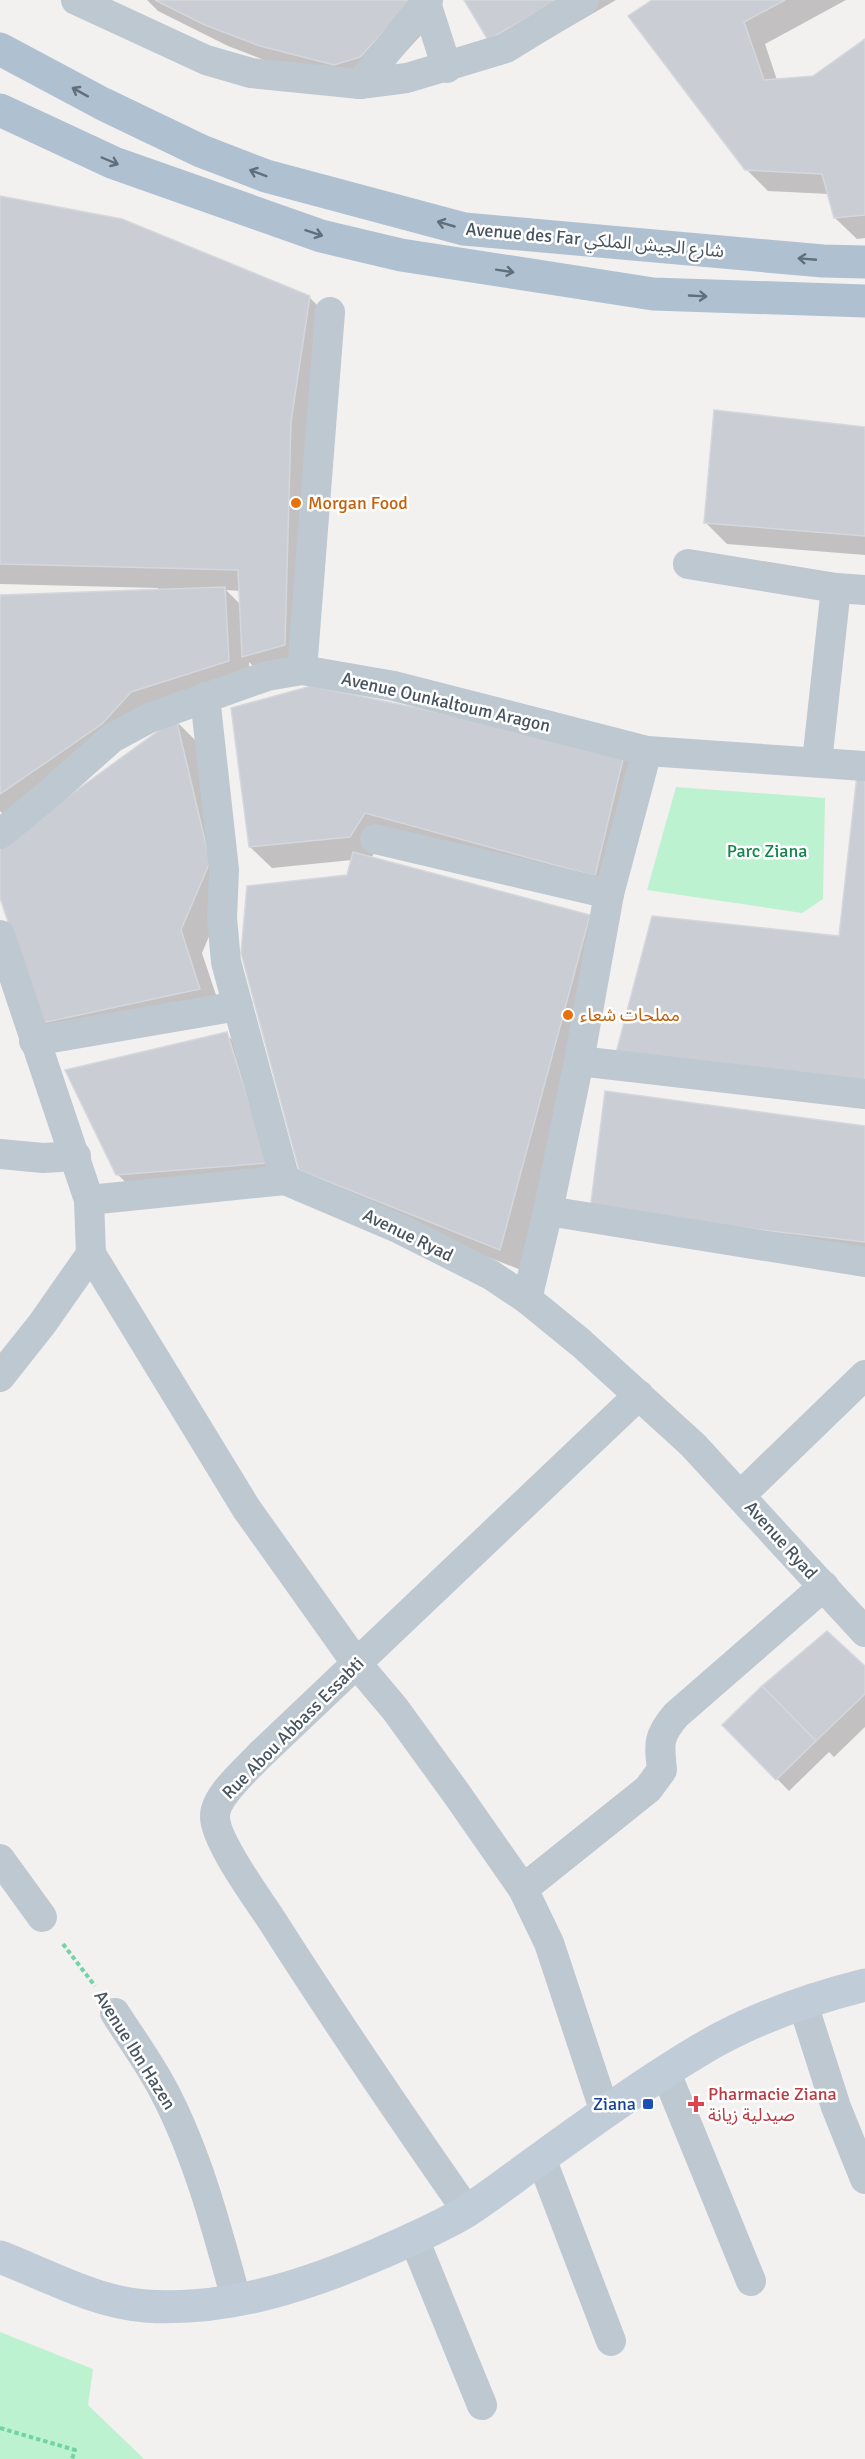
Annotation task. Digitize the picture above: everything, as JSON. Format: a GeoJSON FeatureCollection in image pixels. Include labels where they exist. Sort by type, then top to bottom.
{"type":"FeatureCollection","features":[{"type":"Feature","properties":{"kind":"main road","name":"Avenue des Far شارع الجيش الملكي"},"geometry":{"type":"LineString","coordinates":[[0,50],[123,114],[201,151],[266,176],[464,230],[799,259],[865,262]]}},
{"type":"Feature","properties":{"kind":"main road","name":"Avenue des Far شارع الجيش الملكي"},"geometry":{"type":"LineString","coordinates":[[0,110],[114,163],[321,236],[401,255],[653,294],[865,301]]}},
{"type":"Feature","properties":{"kind":"street"},"geometry":{"type":"LineString","coordinates":[[76,0],[206,60],[251,73],[360,84],[407,78],[447,68],[506,48],[584,0]]}},
{"type":"Feature","properties":{"kind":"street"},"geometry":{"type":"LineString","coordinates":[[360,84],[427,1]]}},
{"type":"Feature","properties":{"kind":"street"},"geometry":{"type":"LineString","coordinates":[[427,1],[447,68]]}},
{"type":"Feature","properties":{"kind":"street"},"geometry":{"type":"LineString","coordinates":[[302,670],[330,312]]}},
{"type":"Feature","properties":{"kind":"street"},"geometry":{"type":"LineString","coordinates":[[688,564],[851,589],[817,762]]}},
{"type":"Feature","properties":{"kind":"street","name":"Avenue Ounkaltoum Aragon"},"geometry":{"type":"LineString","coordinates":[[0,834],[112,738],[149,718],[206,697],[267,676],[302,670],[394,686],[646,751],[865,766]]}},
{"type":"Feature","properties":{"kind":"street"},"geometry":{"type":"LineString","coordinates":[[206,697],[224,870],[223,935],[226,962],[285,1180]]}},
{"type":"Feature","properties":{"kind":"street"},"geometry":{"type":"LineString","coordinates":[[527,1299],[579,1061],[609,894],[646,751]]}},
{"type":"Feature","properties":{"kind":"street"},"geometry":{"type":"LineString","coordinates":[[375,839],[609,894]]}},
{"type":"Feature","properties":{"kind":"street"},"geometry":{"type":"LineString","coordinates":[[0,935],[89,1200],[91,1254],[246,1508],[357,1664],[395,1709],[523,1889],[549,1943],[605,2112]]}},
{"type":"Feature","properties":{"kind":"street"},"geometry":{"type":"LineString","coordinates":[[34,1041],[238,1006]]}},
{"type":"Feature","properties":{"kind":"street"},"geometry":{"type":"LineString","coordinates":[[579,1061],[865,1094]]}},
{"type":"Feature","properties":{"kind":"street"},"geometry":{"type":"LineString","coordinates":[[0,1154],[43,1158],[75,1156]]}},
{"type":"Feature","properties":{"kind":"street","name":"Avenue Ryad"},"geometry":{"type":"LineString","coordinates":[[89,1200],[285,1180],[400,1229],[491,1275],[527,1299],[639,1395],[741,1495],[865,1632]]}},
{"type":"Feature","properties":{"kind":"street"},"geometry":{"type":"LineString","coordinates":[[548,1210],[865,1262]]}},
{"type":"Feature","properties":{"kind":"street"},"geometry":{"type":"LineString","coordinates":[[0,1377],[42,1324],[91,1254]]}},
{"type":"Feature","properties":{"kind":"street"},"geometry":{"type":"LineString","coordinates":[[741,1495],[865,1375]]}},
{"type":"Feature","properties":{"kind":"street","name":"Rue Abou Abbass Essabti"},"geometry":{"type":"LineString","coordinates":[[467,2211],[355,2050],[281,1935],[220,1836],[214,1817],[216,1806],[229,1788],[639,1395]]}},
{"type":"Feature","properties":{"kind":"street"},"geometry":{"type":"LineString","coordinates":[[523,1889],[648,1788],[662,1770],[660,1746],[663,1731],[676,1715],[824,1586]]}},
{"type":"Feature","properties":{"kind":"street"},"geometry":{"type":"LineString","coordinates":[[0,1859],[42,1917]]}},
{"type":"Feature","properties":{"kind":"street"},"geometry":{"type":"LineString","coordinates":[[0,2256],[89,2294],[144,2306],[188,2306],[287,2289],[334,2273],[414,2239],[467,2211],[605,2112],[701,2049],[728,2035],[803,2004],[865,1984]]}},
{"type":"Feature","properties":{"kind":"street"},"geometry":{"type":"LineString","coordinates":[[803,2004],[836,2107],[865,2179]]}},
{"type":"Feature","properties":{"kind":"street","name":"Avenue Ibn Hazen"},"geometry":{"type":"LineString","coordinates":[[115,2013],[163,2089],[177,2117],[206,2196],[236,2299]]}},
{"type":"Feature","properties":{"kind":"street"},"geometry":{"type":"LineString","coordinates":[[666,2073],[751,2281]]}},
{"type":"Feature","properties":{"kind":"street"},"geometry":{"type":"LineString","coordinates":[[541,2158],[610,2341]]}},
{"type":"Feature","properties":{"kind":"street"},"geometry":{"type":"LineString","coordinates":[[414,2239],[482,2405]]}},
{"type":"Feature","properties":{"kind":"path","name":"Avenue Ibn Hazen"},"geometry":{"type":"LineString","coordinates":[[42,1917],[115,2013]]}},
{"type":"Feature","properties":{"kind":"path"},"geometry":{"type":"LineString","coordinates":[[0,2428],[75,2450],[72,2459]]}},
{"type":"Feature","properties":{"kind":"green space","name":"Parc Ziana"},"geometry":{"type":"Polygon","coordinates":[[[676,787],[825,798],[823,899],[802,913],[647,890],[676,787]]]}},
{"type":"Feature","properties":{"kind":"green space"},"geometry":{"type":"Polygon","coordinates":[[[0,2332],[93,2369],[88,2405],[144,2459],[0,2459],[0,2332]]]}},
{"type":"Feature","properties":{"kind":"building"},"geometry":{"type":"Polygon","coordinates":[[[155,0],[412,1],[360,57],[334,65],[260,46],[205,25],[155,0]]]}},
{"type":"Feature","properties":{"kind":"building"},"geometry":{"type":"Polygon","coordinates":[[[464,0],[558,0],[488,40],[464,0]]]}},
{"type":"Feature","properties":{"kind":"building"},"geometry":{"type":"Polygon","coordinates":[[[652,0],[785,0],[744,22],[764,80],[813,76],[865,39],[865,215],[834,218],[822,174],[745,170],[628,16],[652,0]]]}},
{"type":"Feature","properties":{"kind":"building"},"geometry":{"type":"Polygon","coordinates":[[[0,196],[122,219],[310,296],[291,422],[285,645],[242,657],[238,570],[0,564],[0,196]]]}},
{"type":"Feature","properties":{"kind":"building"},"geometry":{"type":"Polygon","coordinates":[[[714,410],[865,427],[865,536],[704,523],[714,410]]]}},
{"type":"Feature","properties":{"kind":"building"},"geometry":{"type":"Polygon","coordinates":[[[225,587],[229,661],[131,692],[102,724],[0,794],[0,595],[225,587]]]}},
{"type":"Feature","properties":{"kind":"building"},"geometry":{"type":"Polygon","coordinates":[[[311,686],[625,751],[595,876],[365,813],[350,837],[249,847],[231,708],[311,686]]]}},
{"type":"Feature","properties":{"kind":"building"},"geometry":{"type":"Polygon","coordinates":[[[176,718],[210,862],[181,930],[200,989],[42,1023],[0,898],[0,846],[176,718]]]}},
{"type":"Feature","properties":{"kind":"building"},"geometry":{"type":"Polygon","coordinates":[[[857,775],[865,777],[865,1082],[616,1053],[652,916],[839,936],[857,775]]]}},
{"type":"Feature","properties":{"kind":"building"},"geometry":{"type":"Polygon","coordinates":[[[353,852],[590,915],[500,1250],[299,1170],[241,953],[247,886],[347,875],[353,852]]]}},
{"type":"Feature","properties":{"kind":"building"},"geometry":{"type":"Polygon","coordinates":[[[227,1032],[268,1163],[116,1175],[65,1070],[227,1032]]]}},
{"type":"Feature","properties":{"kind":"building"},"geometry":{"type":"Polygon","coordinates":[[[605,1091],[865,1126],[865,1242],[590,1210],[605,1091]]]}},
{"type":"Feature","properties":{"kind":"building"},"geometry":{"type":"Polygon","coordinates":[[[827,1631],[865,1666],[865,1694],[816,1741],[762,1686],[827,1631]]]}},
{"type":"Feature","properties":{"kind":"building"},"geometry":{"type":"Polygon","coordinates":[[[762,1686],[816,1741],[776,1780],[722,1725],[762,1686]]]}},
{"type":"Feature","properties":{"kind":"place","name":"Morgan Food"},"geometry":{"type":"Point","coordinates":[296,503]}},
{"type":"Feature","properties":{"kind":"place","name":"مملحات شعاء"},"geometry":{"type":"Point","coordinates":[568,1015]}},
{"type":"Feature","properties":{"kind":"place","name":"Ziana"},"geometry":{"type":"Point","coordinates":[648,2104]}},
{"type":"Feature","properties":{"kind":"place","name":"Pharmacie Ziana صيدلية زيانة"},"geometry":{"type":"Point","coordinates":[696,2104]}}]}
